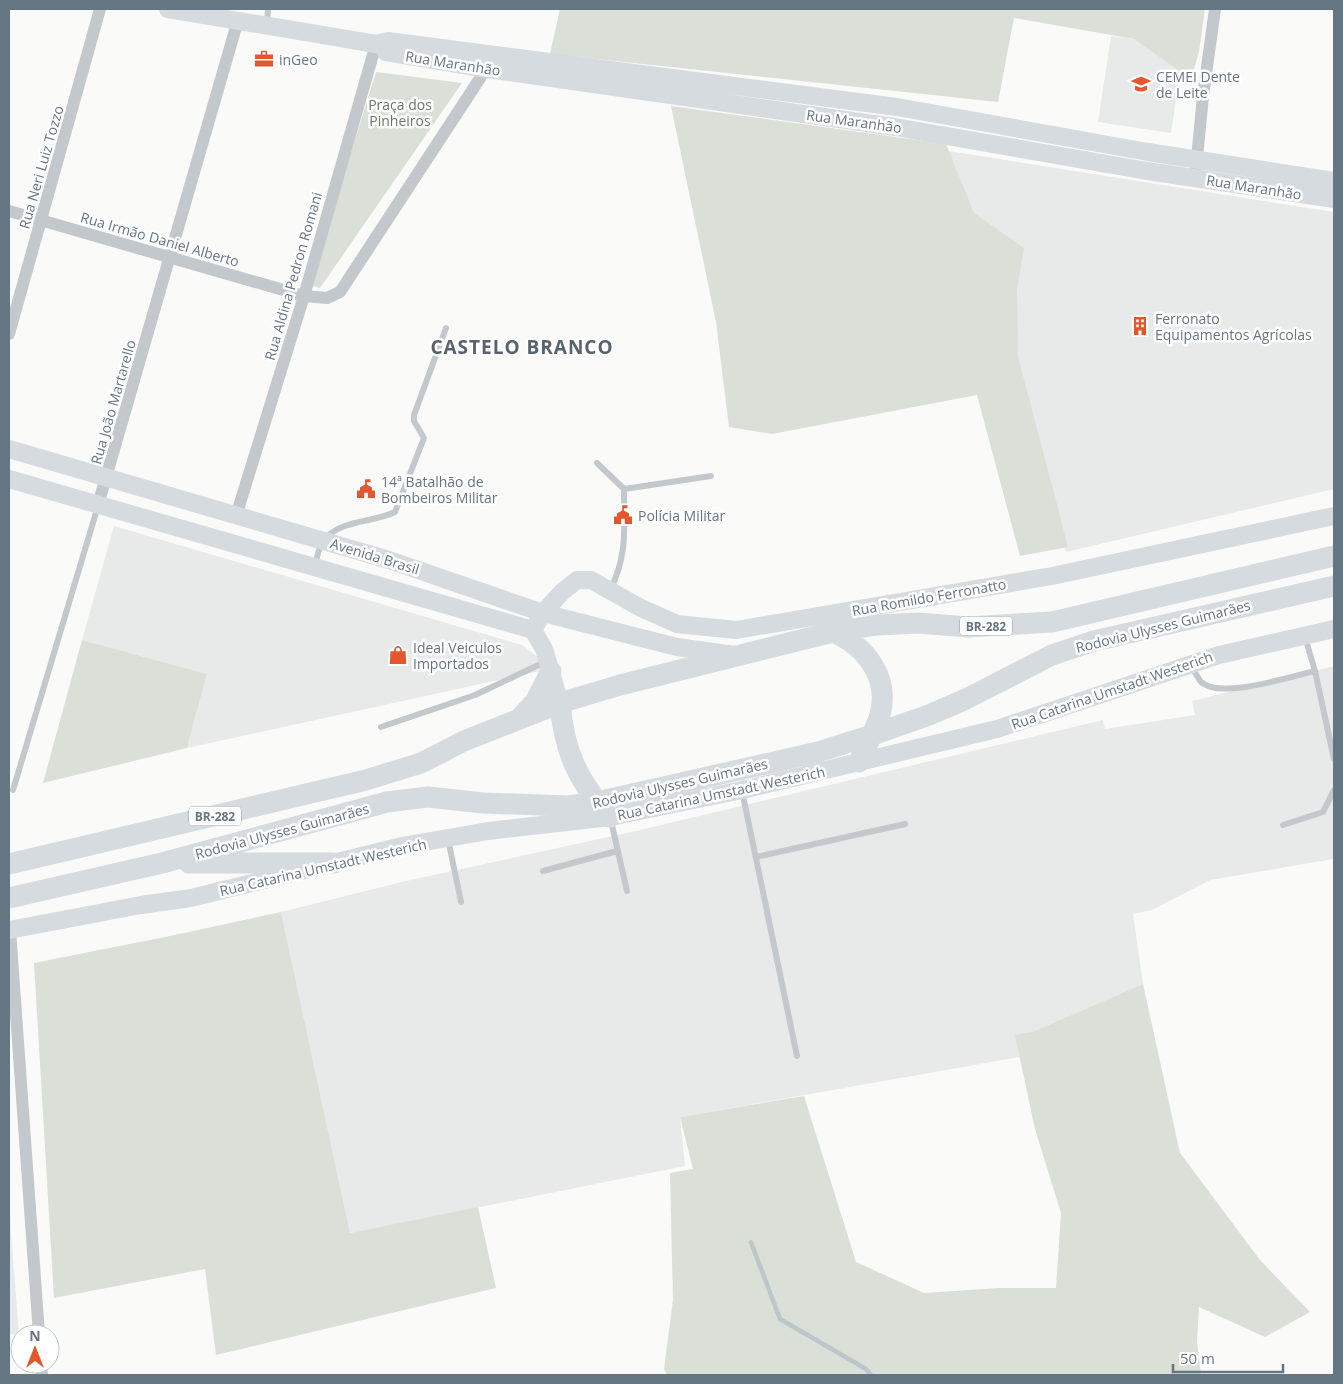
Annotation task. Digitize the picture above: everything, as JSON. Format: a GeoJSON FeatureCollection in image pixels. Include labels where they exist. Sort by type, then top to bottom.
{"type":"FeatureCollection","features":[{"type":"Feature","properties":{"kind":"highway","name":"Rodovia Ulysses Guimarães"},"geometry":{"type":"LineString","coordinates":[[9,864],[366,780],[421,763],[464,741],[560,703],[620,685],[743,656],[833,632],[901,624],[968,627],[1052,622],[1334,556]]}},
{"type":"Feature","properties":{"kind":"highway","name":"Rodovia Ulysses Guimarães"},"geometry":{"type":"LineString","coordinates":[[9,898],[162,863],[387,802],[428,797],[483,803],[568,806],[604,810],[818,752],[872,735],[929,715],[966,699],[1052,654],[1094,641],[1334,586]]}},
{"type":"Feature","properties":{"kind":"highway"},"geometry":{"type":"LineString","coordinates":[[833,632],[847,638],[862,650],[872,663],[879,677],[882,696],[880,715],[859,762]]}},
{"type":"Feature","properties":{"kind":"highway"},"geometry":{"type":"LineString","coordinates":[[520,718],[535,702],[549,666]]}},
{"type":"Feature","properties":{"kind":"highway"},"geometry":{"type":"LineString","coordinates":[[560,703],[563,730],[570,756],[581,781],[604,810]]}},
{"type":"Feature","properties":{"kind":"highway"},"geometry":{"type":"LineString","coordinates":[[162,863],[334,863]]}},
{"type":"Feature","properties":{"kind":"street","name":"Rua Neri Luiz Tozzo"},"geometry":{"type":"LineString","coordinates":[[9,334],[100,9]]}},
{"type":"Feature","properties":{"kind":"street","name":"Rua Maranhão"},"geometry":{"type":"LineString","coordinates":[[168,9],[238,20],[267,17],[376,44],[388,41],[491,62],[757,88],[897,108],[1334,181]]}},
{"type":"Feature","properties":{"kind":"street"},"geometry":{"type":"LineString","coordinates":[[1195,178],[1215,9]]}},
{"type":"Feature","properties":{"kind":"street","name":"Rua João Martarello"},"geometry":{"type":"LineString","coordinates":[[98,505],[171,258],[238,20]]}},
{"type":"Feature","properties":{"kind":"street","name":"Rua Aldina Pedron Romani"},"geometry":{"type":"LineString","coordinates":[[236,516],[304,296],[376,44]]}},
{"type":"Feature","properties":{"kind":"street","name":"Rua Irmão Daniel Alberto"},"geometry":{"type":"LineString","coordinates":[[9,211],[304,296],[327,298],[340,292],[491,62]]}},
{"type":"Feature","properties":{"kind":"street","name":"Rua Maranhão"},"geometry":{"type":"LineString","coordinates":[[558,70],[754,106],[895,126],[1195,178],[1334,199]]}},
{"type":"Feature","properties":{"kind":"street"},"geometry":{"type":"LineString","coordinates":[[754,106],[757,88]]}},
{"type":"Feature","properties":{"kind":"street"},"geometry":{"type":"LineString","coordinates":[[895,126],[897,108]]}},
{"type":"Feature","properties":{"kind":"street"},"geometry":{"type":"LineString","coordinates":[[1029,150],[1032,131]]}},
{"type":"Feature","properties":{"kind":"street"},"geometry":{"type":"LineString","coordinates":[[1292,193],[1295,175]]}},
{"type":"Feature","properties":{"kind":"street","name":"Avenida Brasil"},"geometry":{"type":"LineString","coordinates":[[9,449],[389,560],[543,612],[677,647],[743,656]]}},
{"type":"Feature","properties":{"kind":"street","name":"Avenida Brasil"},"geometry":{"type":"LineString","coordinates":[[9,480],[533,630]]}},
{"type":"Feature","properties":{"kind":"street","name":"Rua Romildo Ferronatto"},"geometry":{"type":"LineString","coordinates":[[533,630],[543,612],[570,584],[577,580],[591,580],[609,591],[677,624],[736,630],[1052,576],[1334,516]]}},
{"type":"Feature","properties":{"kind":"street","name":"Rua Catarina Umstadt Westerich"},"geometry":{"type":"LineString","coordinates":[[10,930],[142,905],[191,898],[402,846],[604,810],[742,790],[997,729],[1218,654],[1334,629]]}},
{"type":"Feature","properties":{"kind":"street"},"geometry":{"type":"LineString","coordinates":[[533,630],[549,666],[560,703]]}},
{"type":"Feature","properties":{"kind":"street"},"geometry":{"type":"LineString","coordinates":[[10,930],[38,1324]]}},
{"type":"Feature","properties":{"kind":"lane"},"geometry":{"type":"LineString","coordinates":[[314,566],[323,540],[338,529],[384,517],[395,512],[424,438],[414,421],[414,415],[446,328]]}},
{"type":"Feature","properties":{"kind":"lane"},"geometry":{"type":"LineString","coordinates":[[597,463],[624,489],[625,539],[622,562],[609,591]]}},
{"type":"Feature","properties":{"kind":"lane"},"geometry":{"type":"LineString","coordinates":[[624,489],[711,476]]}},
{"type":"Feature","properties":{"kind":"lane","name":"Rua João Martarello"},"geometry":{"type":"LineString","coordinates":[[13,790],[98,505]]}},
{"type":"Feature","properties":{"kind":"lane"},"geometry":{"type":"LineString","coordinates":[[1304,636],[1315,671],[1334,759]]}},
{"type":"Feature","properties":{"kind":"lane"},"geometry":{"type":"LineString","coordinates":[[1190,664],[1202,682],[1212,687],[1231,689],[1315,671]]}},
{"type":"Feature","properties":{"kind":"lane"},"geometry":{"type":"LineString","coordinates":[[381,727],[475,695],[549,666]]}},
{"type":"Feature","properties":{"kind":"lane"},"geometry":{"type":"LineString","coordinates":[[742,790],[797,1056]]}},
{"type":"Feature","properties":{"kind":"lane"},"geometry":{"type":"LineString","coordinates":[[1283,825],[1323,812],[1334,790]]}},
{"type":"Feature","properties":{"kind":"lane"},"geometry":{"type":"LineString","coordinates":[[604,810],[627,890]]}},
{"type":"Feature","properties":{"kind":"lane"},"geometry":{"type":"LineString","coordinates":[[756,857],[905,824]]}},
{"type":"Feature","properties":{"kind":"lane"},"geometry":{"type":"LineString","coordinates":[[448,838],[461,902]]}},
{"type":"Feature","properties":{"kind":"lane"},"geometry":{"type":"LineString","coordinates":[[543,871],[617,851]]}},
{"type":"Feature","properties":{"kind":"shaded area","name":"CEMEI Dente de Leite"},"geometry":{"type":"Polygon","coordinates":[[[1111,36],[1184,46],[1171,133],[1098,122],[1111,36]]]}},
{"type":"Feature","properties":{"kind":"shaded area"},"geometry":{"type":"Polygon","coordinates":[[[942,150],[1334,212],[1334,489],[1066,552],[942,150]]]}},
{"type":"Feature","properties":{"kind":"shaded area"},"geometry":{"type":"Polygon","coordinates":[[[114,526],[522,645],[540,659],[540,671],[187,748],[207,674],[82,640],[114,526]]]}},
{"type":"Feature","properties":{"kind":"shaded area"},"geometry":{"type":"Polygon","coordinates":[[[1334,666],[1334,859],[1210,880],[1152,910],[1133,914],[1143,984],[1033,1033],[1016,1035],[1020,1057],[680,1117],[685,1166],[350,1233],[281,912],[406,881],[636,831],[1103,720],[1105,729],[1195,715],[1192,701],[1334,666]]]}},
{"type":"Feature","properties":{"kind":"shaded area"},"geometry":{"type":"Polygon","coordinates":[[[9,1194],[18,1324],[10,1324],[9,1334],[9,1194]]]}},
{"type":"Feature","properties":{"kind":"green space"},"geometry":{"type":"Polygon","coordinates":[[[560,9],[1205,9],[1199,52],[1191,79],[1134,39],[1014,18],[998,102],[550,54],[560,9]]]}},
{"type":"Feature","properties":{"kind":"green space","name":"Praça dos Pinheiros"},"geometry":{"type":"Polygon","coordinates":[[[376,72],[462,83],[320,288],[310,285],[376,72]]]}},
{"type":"Feature","properties":{"kind":"green space"},"geometry":{"type":"Polygon","coordinates":[[[671,106],[946,144],[974,213],[1024,248],[1017,289],[1018,356],[1068,547],[1020,556],[977,395],[772,434],[729,427],[716,322],[671,106]]]}},
{"type":"Feature","properties":{"kind":"green space"},"geometry":{"type":"Polygon","coordinates":[[[82,640],[207,674],[187,748],[43,783],[82,640]]]}},
{"type":"Feature","properties":{"kind":"green space"},"geometry":{"type":"Polygon","coordinates":[[[281,912],[350,1233],[478,1207],[496,1288],[216,1355],[205,1269],[54,1298],[34,963],[281,912]]]}},
{"type":"Feature","properties":{"kind":"green space"},"geometry":{"type":"Polygon","coordinates":[[[1143,984],[1180,1153],[1260,1260],[1310,1312],[1265,1337],[1199,1307],[1197,1342],[1201,1375],[667,1375],[664,1369],[673,1300],[670,1173],[693,1169],[680,1117],[804,1096],[856,1262],[924,1293],[999,1288],[1056,1288],[1061,1213],[1035,1129],[1015,1035],[1033,1032],[1143,984]]]}},
{"type":"Feature","properties":{"kind":"waterway"},"geometry":{"type":"LineString","coordinates":[[751,1242],[780,1319],[866,1369],[871,1375]]}},
{"type":"Feature","properties":{"kind":"place","name":"inGeo"},"geometry":{"type":"Point","coordinates":[264,59]}},
{"type":"Feature","properties":{"kind":"place","name":"CEMEI Dente de Leite"},"geometry":{"type":"Point","coordinates":[1141,84]}},
{"type":"Feature","properties":{"kind":"place","name":"Ferronato Equipamentos Agrícolas"},"geometry":{"type":"Point","coordinates":[1140,326]}},
{"type":"Feature","properties":{"kind":"place","name":"14ª Batalhão de Bombeiros Militar"},"geometry":{"type":"Point","coordinates":[366,489]}},
{"type":"Feature","properties":{"kind":"place","name":"Polícia Militar"},"geometry":{"type":"Point","coordinates":[623,515]}},
{"type":"Feature","properties":{"kind":"place","name":"Ideal Veiculos Importados"},"geometry":{"type":"Point","coordinates":[398,655]}},
{"type":"Feature","properties":{"kind":"district","name":"CASTELO BRANCO"},"geometry":{"type":"Point","coordinates":[522,347]}}]}
